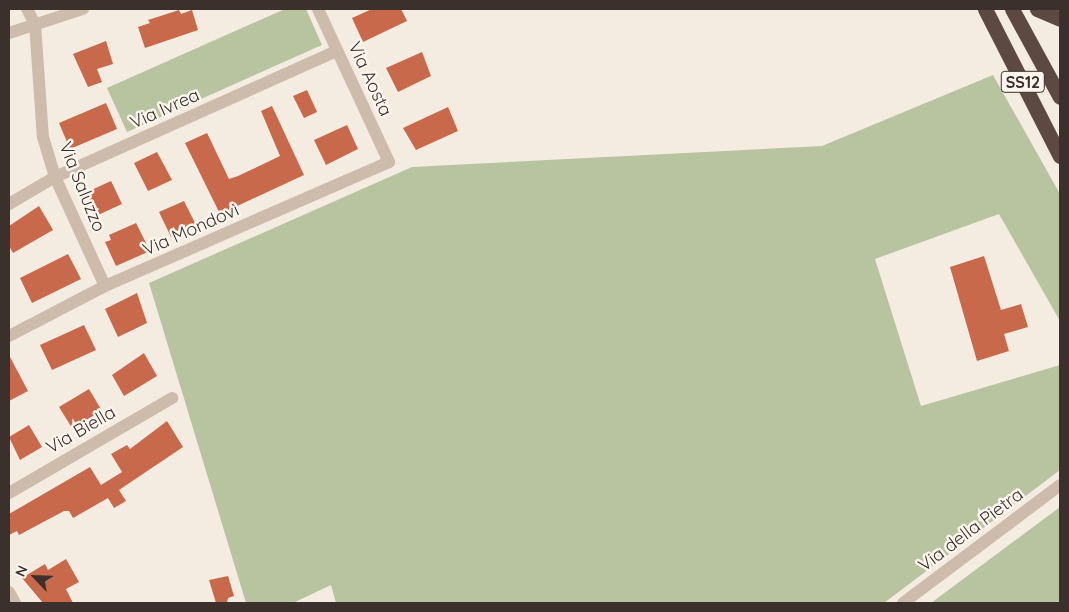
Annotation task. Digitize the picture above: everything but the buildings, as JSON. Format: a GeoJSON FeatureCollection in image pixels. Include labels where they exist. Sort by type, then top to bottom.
{"type":"FeatureCollection","features":[{"type":"Feature","properties":{"kind":"highway","name":"SS12"},"geometry":{"type":"LineString","coordinates":[[985,9],[1060,156]]}},
{"type":"Feature","properties":{"kind":"highway","name":"SS12"},"geometry":{"type":"LineString","coordinates":[[1012,9],[1060,97]]}},
{"type":"Feature","properties":{"kind":"highway"},"geometry":{"type":"LineString","coordinates":[[1037,9],[1060,19]]}},
{"type":"Feature","properties":{"kind":"street","name":"Via Saluzzo"},"geometry":{"type":"LineString","coordinates":[[27,9],[34,24],[40,124],[55,177],[105,286]]}},
{"type":"Feature","properties":{"kind":"street"},"geometry":{"type":"LineString","coordinates":[[9,33],[83,9]]}},
{"type":"Feature","properties":{"kind":"street","name":"Via Aosta"},"geometry":{"type":"LineString","coordinates":[[320,9],[337,51],[390,162]]}},
{"type":"Feature","properties":{"kind":"street","name":"Via Ivrea"},"geometry":{"type":"LineString","coordinates":[[9,204],[55,177],[337,51]]}},
{"type":"Feature","properties":{"kind":"street","name":"Via Mondovì"},"geometry":{"type":"LineString","coordinates":[[9,336],[105,286],[390,162]]}},
{"type":"Feature","properties":{"kind":"street","name":"Via Biella"},"geometry":{"type":"LineString","coordinates":[[9,493],[172,398]]}},
{"type":"Feature","properties":{"kind":"street","name":"Via della Pietra"},"geometry":{"type":"LineString","coordinates":[[902,603],[1060,485]]}},
{"type":"Feature","properties":{"kind":"street"},"geometry":{"type":"LineString","coordinates":[[9,592],[15,603]]}},
{"type":"Feature","properties":{"kind":"green space"},"geometry":{"type":"Polygon","coordinates":[[[285,9],[306,9],[322,45],[127,132],[107,88],[285,9]]]}},
{"type":"Feature","properties":{"kind":"green space"},"geometry":{"type":"Polygon","coordinates":[[[993,75],[1060,194],[1060,321],[999,214],[875,259],[921,406],[1060,365],[1060,470],[884,603],[336,603],[331,585],[293,603],[246,603],[149,283],[412,167],[822,146],[993,75]]]}},
{"type":"Feature","properties":{"kind":"green space"},"geometry":{"type":"Polygon","coordinates":[[[1060,507],[1060,603],[931,603],[1060,507]]]}}]}
